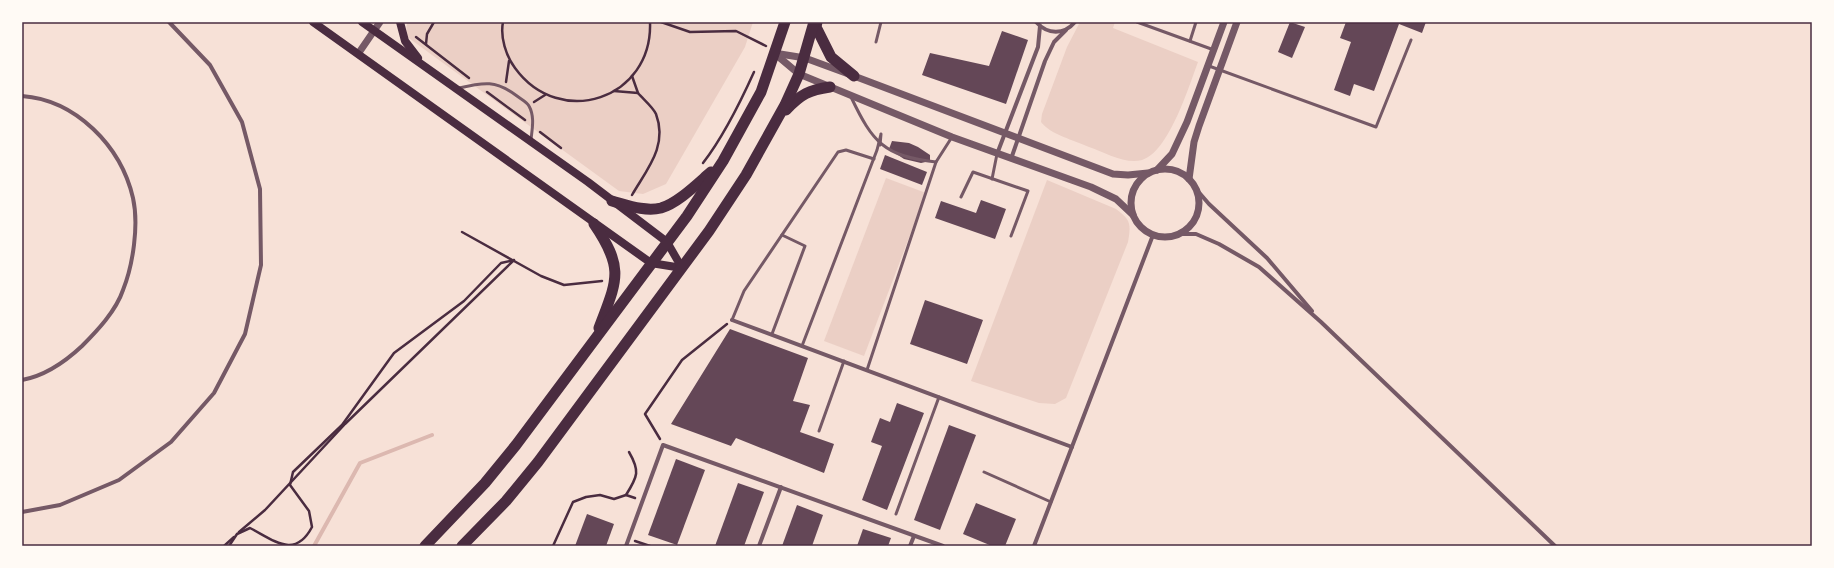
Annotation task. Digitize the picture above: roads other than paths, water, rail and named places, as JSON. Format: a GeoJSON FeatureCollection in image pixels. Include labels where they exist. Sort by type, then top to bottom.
{"type":"FeatureCollection","features":[{"type":"Feature","properties":{"kind":"highway"},"geometry":{"type":"LineString","coordinates":[[425,546],[494,472],[552,399],[667,242],[723,161],[761,92],[767,50],[785,22]]}},
{"type":"Feature","properties":{"kind":"highway"},"geometry":{"type":"LineString","coordinates":[[462,546],[506,501],[538,462],[682,268],[746,175],[777,121],[799,74],[816,22]]}},
{"type":"Feature","properties":{"kind":"highway"},"geometry":{"type":"LineString","coordinates":[[816,22],[816,27],[831,57],[854,76]]}},
{"type":"Feature","properties":{"kind":"highway"},"geometry":{"type":"LineString","coordinates":[[777,121],[798,96],[814,89],[830,87]]}},
{"type":"Feature","properties":{"kind":"highway"},"geometry":{"type":"LineString","coordinates":[[612,201],[636,208],[661,208],[686,194],[723,161]]}},
{"type":"Feature","properties":{"kind":"highway"},"geometry":{"type":"LineString","coordinates":[[593,342],[614,287],[615,279],[613,258],[609,245],[594,224]]}},
{"type":"Feature","properties":{"kind":"main road"},"geometry":{"type":"LineString","coordinates":[[313,22],[651,264],[682,268]]}},
{"type":"Feature","properties":{"kind":"main road"},"geometry":{"type":"LineString","coordinates":[[362,22],[531,142],[667,242],[682,268]]}},
{"type":"Feature","properties":{"kind":"main road"},"geometry":{"type":"LineString","coordinates":[[400,22],[405,40],[425,67]]}},
{"type":"Feature","properties":{"kind":"street"},"geometry":{"type":"LineString","coordinates":[[22,512],[60,505],[119,480],[171,442],[214,393],[245,334],[261,265],[260,189],[242,122],[210,65],[169,22]]}},
{"type":"Feature","properties":{"kind":"street"},"geometry":{"type":"LineString","coordinates":[[358,54],[380,22]]}},
{"type":"Feature","properties":{"kind":"street"},"geometry":{"type":"LineString","coordinates":[[1036,22],[1048,31],[1066,30]]}},
{"type":"Feature","properties":{"kind":"street"},"geometry":{"type":"LineString","coordinates":[[1011,159],[1020,138],[1045,61],[1054,42],[1075,22]]}},
{"type":"Feature","properties":{"kind":"street"},"geometry":{"type":"LineString","coordinates":[[1157,170],[1172,154],[1187,122],[1224,22]]}},
{"type":"Feature","properties":{"kind":"street"},"geometry":{"type":"LineString","coordinates":[[1189,179],[1194,142],[1237,22]]}},
{"type":"Feature","properties":{"kind":"street"},"geometry":{"type":"LineString","coordinates":[[997,154],[1038,47],[1040,26]]}},
{"type":"Feature","properties":{"kind":"street"},"geometry":{"type":"LineString","coordinates":[[767,50],[805,58],[1113,174],[1128,175],[1148,173],[1157,170],[1172,170],[1189,179],[1209,204],[1267,258],[1321,322]]}},
{"type":"Feature","properties":{"kind":"street"},"geometry":{"type":"LineString","coordinates":[[767,50],[799,74],[850,96],[952,137],[1102,192],[1116,199],[1133,215],[1139,226],[1153,235],[1164,237],[1179,234],[1196,234],[1219,244],[1259,267],[1321,322],[1555,546]]}},
{"type":"Feature","properties":{"kind":"street"},"geometry":{"type":"LineString","coordinates":[[22,96],[37,97],[65,108],[90,125],[110,147],[125,172],[133,199],[135,248],[123,292],[100,329],[68,359],[30,379],[22,380]]}},
{"type":"Feature","properties":{"kind":"street"},"geometry":{"type":"LineString","coordinates":[[1133,215],[1132,197],[1136,185],[1148,173]]}},
{"type":"Feature","properties":{"kind":"street"},"geometry":{"type":"LineString","coordinates":[[1179,234],[1189,227],[1197,216],[1199,203],[1196,189]]}},
{"type":"Feature","properties":{"kind":"street"},"geometry":{"type":"LineString","coordinates":[[1034,546],[1153,235]]}},
{"type":"Feature","properties":{"kind":"street"},"geometry":{"type":"LineString","coordinates":[[732,320],[1072,446]]}},
{"type":"Feature","properties":{"kind":"street"},"geometry":{"type":"LineString","coordinates":[[626,546],[663,445],[943,546]]}},
{"type":"Feature","properties":{"kind":"street"},"geometry":{"type":"LineString","coordinates":[[760,546],[781,488]]}},
{"type":"Feature","properties":{"kind":"street"},"geometry":{"type":"LineString","coordinates":[[910,546],[914,536]]}},
{"type":"Feature","properties":{"kind":"lane"},"geometry":{"type":"LineString","coordinates":[[876,42],[881,22]]}},
{"type":"Feature","properties":{"kind":"lane"},"geometry":{"type":"LineString","coordinates":[[1137,22],[1214,50]]}},
{"type":"Feature","properties":{"kind":"lane"},"geometry":{"type":"LineString","coordinates":[[1190,41],[1196,22]]}},
{"type":"Feature","properties":{"kind":"lane"},"geometry":{"type":"LineString","coordinates":[[1208,65],[1376,127],[1411,40]]}},
{"type":"Feature","properties":{"kind":"lane"},"geometry":{"type":"LineString","coordinates":[[456,88],[493,83],[505,87],[529,105],[533,119],[531,142]]}},
{"type":"Feature","properties":{"kind":"lane"},"geometry":{"type":"LineString","coordinates":[[850,96],[862,120],[880,145],[897,154],[916,160],[936,162]]}},
{"type":"Feature","properties":{"kind":"lane"},"geometry":{"type":"LineString","coordinates":[[802,346],[874,159],[881,134],[880,145]]}},
{"type":"Feature","properties":{"kind":"lane"},"geometry":{"type":"LineString","coordinates":[[867,370],[936,162],[952,137]]}},
{"type":"Feature","properties":{"kind":"lane"},"geometry":{"type":"LineString","coordinates":[[732,320],[744,291],[838,152],[846,150],[874,159]]}},
{"type":"Feature","properties":{"kind":"lane"},"geometry":{"type":"LineString","coordinates":[[992,179],[997,154]]}},
{"type":"Feature","properties":{"kind":"lane"},"geometry":{"type":"LineString","coordinates":[[961,197],[973,172],[1028,190],[1011,236]]}},
{"type":"Feature","properties":{"kind":"lane"},"geometry":{"type":"LineString","coordinates":[[772,334],[805,246],[782,235]]}},
{"type":"Feature","properties":{"kind":"lane"},"geometry":{"type":"LineString","coordinates":[[819,431],[844,361]]}},
{"type":"Feature","properties":{"kind":"lane"},"geometry":{"type":"LineString","coordinates":[[896,514],[939,397]]}},
{"type":"Feature","properties":{"kind":"lane"},"geometry":{"type":"LineString","coordinates":[[984,472],[1051,502]]}},
{"type":"Feature","properties":{"kind":"waterway"},"geometry":{"type":"LineString","coordinates":[[314,546],[360,463],[432,435]]}}]}
